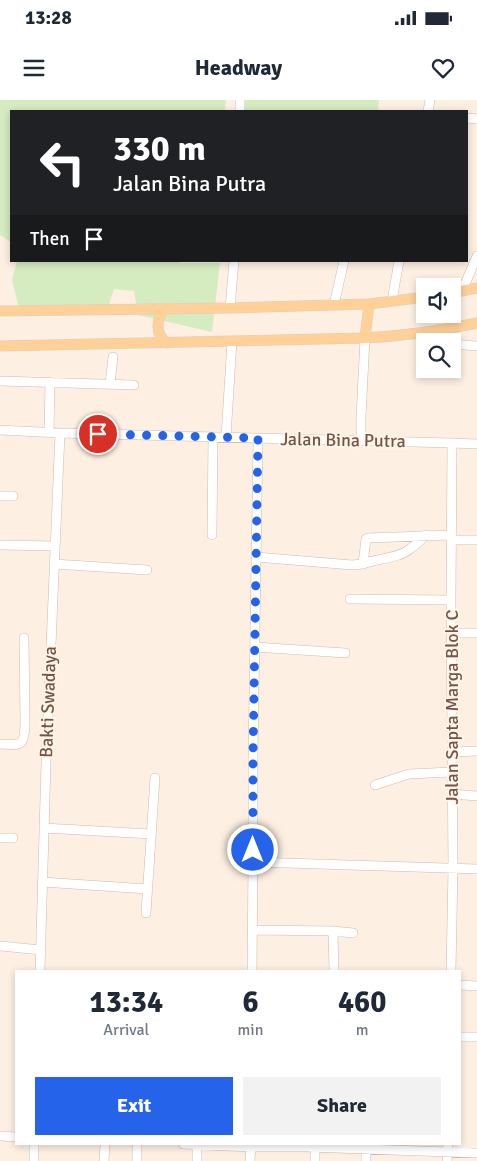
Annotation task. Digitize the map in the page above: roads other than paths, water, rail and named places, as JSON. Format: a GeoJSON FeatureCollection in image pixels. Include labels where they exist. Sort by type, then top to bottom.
{"type":"FeatureCollection","features":[{"type":"Feature","properties":{"kind":"main road"},"geometry":{"type":"LineString","coordinates":[[461,291],[477,288]]}},
{"type":"Feature","properties":{"kind":"main road"},"geometry":{"type":"LineString","coordinates":[[0,311],[230,308],[369,304],[416,299]]}},
{"type":"Feature","properties":{"kind":"main road"},"geometry":{"type":"LineString","coordinates":[[365,338],[369,304]]}},
{"type":"Feature","properties":{"kind":"main road"},"geometry":{"type":"LineString","coordinates":[[164,309],[159,317],[158,332],[167,343]]}},
{"type":"Feature","properties":{"kind":"main road"},"geometry":{"type":"LineString","coordinates":[[0,346],[365,338],[399,336],[477,323]]}},
{"type":"Feature","properties":{"kind":"street"},"geometry":{"type":"LineString","coordinates":[[461,285],[477,256]]}},
{"type":"Feature","properties":{"kind":"street"},"geometry":{"type":"LineString","coordinates":[[230,308],[234,262]]}},
{"type":"Feature","properties":{"kind":"street"},"geometry":{"type":"LineString","coordinates":[[334,304],[344,262]]}},
{"type":"Feature","properties":{"kind":"street"},"geometry":{"type":"LineString","coordinates":[[392,302],[399,262]]}},
{"type":"Feature","properties":{"kind":"street"},"geometry":{"type":"LineString","coordinates":[[361,441],[360,417],[365,338]]}},
{"type":"Feature","properties":{"kind":"street"},"geometry":{"type":"LineString","coordinates":[[226,437],[232,342]]}},
{"type":"Feature","properties":{"kind":"street"},"geometry":{"type":"LineString","coordinates":[[461,345],[477,346]]}},
{"type":"Feature","properties":{"kind":"street"},"geometry":{"type":"LineString","coordinates":[[110,384],[113,357]]}},
{"type":"Feature","properties":{"kind":"street"},"geometry":{"type":"LineString","coordinates":[[0,381],[134,385]]}},
{"type":"Feature","properties":{"kind":"street"},"geometry":{"type":"LineString","coordinates":[[49,432],[50,382]]}},
{"type":"Feature","properties":{"kind":"street","name":"Jalan Bina Putra"},"geometry":{"type":"LineString","coordinates":[[0,430],[477,444]]}},
{"type":"Feature","properties":{"kind":"street","name":"Bakti Swadaya"},"geometry":{"type":"LineString","coordinates":[[40,970],[60,433]]}},
{"type":"Feature","properties":{"kind":"street"},"geometry":{"type":"LineString","coordinates":[[212,535],[213,437]]}},
{"type":"Feature","properties":{"kind":"street"},"geometry":{"type":"LineString","coordinates":[[252,970],[258,438]]}},
{"type":"Feature","properties":{"kind":"street","name":"Jalan Sapta Marga Blok C"},"geometry":{"type":"LineString","coordinates":[[451,970],[453,868],[452,442]]}},
{"type":"Feature","properties":{"kind":"street"},"geometry":{"type":"LineString","coordinates":[[0,496],[13,496]]}},
{"type":"Feature","properties":{"kind":"street"},"geometry":{"type":"LineString","coordinates":[[256,557],[352,565],[363,564],[406,551],[426,535]]}},
{"type":"Feature","properties":{"kind":"street"},"geometry":{"type":"LineString","coordinates":[[363,564],[366,539],[426,535],[477,540]]}},
{"type":"Feature","properties":{"kind":"street"},"geometry":{"type":"LineString","coordinates":[[0,545],[55,546]]}},
{"type":"Feature","properties":{"kind":"street"},"geometry":{"type":"LineString","coordinates":[[54,564],[147,570]]}},
{"type":"Feature","properties":{"kind":"street"},"geometry":{"type":"LineString","coordinates":[[350,599],[451,600]]}},
{"type":"Feature","properties":{"kind":"street"},"geometry":{"type":"LineString","coordinates":[[451,633],[477,633]]}},
{"type":"Feature","properties":{"kind":"street"},"geometry":{"type":"LineString","coordinates":[[0,744],[17,745],[24,738],[24,638]]}},
{"type":"Feature","properties":{"kind":"street"},"geometry":{"type":"LineString","coordinates":[[255,647],[345,653]]}},
{"type":"Feature","properties":{"kind":"street"},"geometry":{"type":"LineString","coordinates":[[452,752],[477,751]]}},
{"type":"Feature","properties":{"kind":"street"},"geometry":{"type":"LineString","coordinates":[[375,785],[409,774],[452,772]]}},
{"type":"Feature","properties":{"kind":"street"},"geometry":{"type":"LineString","coordinates":[[146,913],[155,778]]}},
{"type":"Feature","properties":{"kind":"street"},"geometry":{"type":"LineString","coordinates":[[452,794],[477,796]]}},
{"type":"Feature","properties":{"kind":"street"},"geometry":{"type":"LineString","coordinates":[[44,828],[152,834]]}},
{"type":"Feature","properties":{"kind":"street"},"geometry":{"type":"LineString","coordinates":[[0,838],[12,838]]}},
{"type":"Feature","properties":{"kind":"street"},"geometry":{"type":"LineString","coordinates":[[253,862],[477,868]]}},
{"type":"Feature","properties":{"kind":"street"},"geometry":{"type":"LineString","coordinates":[[42,882],[148,889]]}},
{"type":"Feature","properties":{"kind":"street"},"geometry":{"type":"LineString","coordinates":[[253,930],[353,933]]}},
{"type":"Feature","properties":{"kind":"street"},"geometry":{"type":"LineString","coordinates":[[333,931],[334,970]]}},
{"type":"Feature","properties":{"kind":"street"},"geometry":{"type":"LineString","coordinates":[[0,946],[40,950]]}},
{"type":"Feature","properties":{"kind":"street"},"geometry":{"type":"LineString","coordinates":[[461,985],[477,986]]}},
{"type":"Feature","properties":{"kind":"street"},"geometry":{"type":"LineString","coordinates":[[461,1037],[477,1037]]}},
{"type":"Feature","properties":{"kind":"street"},"geometry":{"type":"LineString","coordinates":[[0,1136],[15,1137]]}},
{"type":"Feature","properties":{"kind":"street"},"geometry":{"type":"LineString","coordinates":[[34,1145],[34,1161]]}},
{"type":"Feature","properties":{"kind":"street"},"geometry":{"type":"LineString","coordinates":[[104,1161],[105,1145]]}},
{"type":"Feature","properties":{"kind":"street"},"geometry":{"type":"LineString","coordinates":[[137,1145],[137,1161]]}},
{"type":"Feature","properties":{"kind":"street"},"geometry":{"type":"LineString","coordinates":[[196,1161],[197,1145]]}},
{"type":"Feature","properties":{"kind":"street"},"geometry":{"type":"LineString","coordinates":[[250,1161],[251,1145],[477,1153]]}},
{"type":"Feature","properties":{"kind":"street"},"geometry":{"type":"LineString","coordinates":[[315,1147],[315,1161]]}},
{"type":"Feature","properties":{"kind":"street"},"geometry":{"type":"LineString","coordinates":[[366,1150],[366,1161]]}},
{"type":"Feature","properties":{"kind":"street"},"geometry":{"type":"LineString","coordinates":[[408,1161],[409,1151]]}}]}
